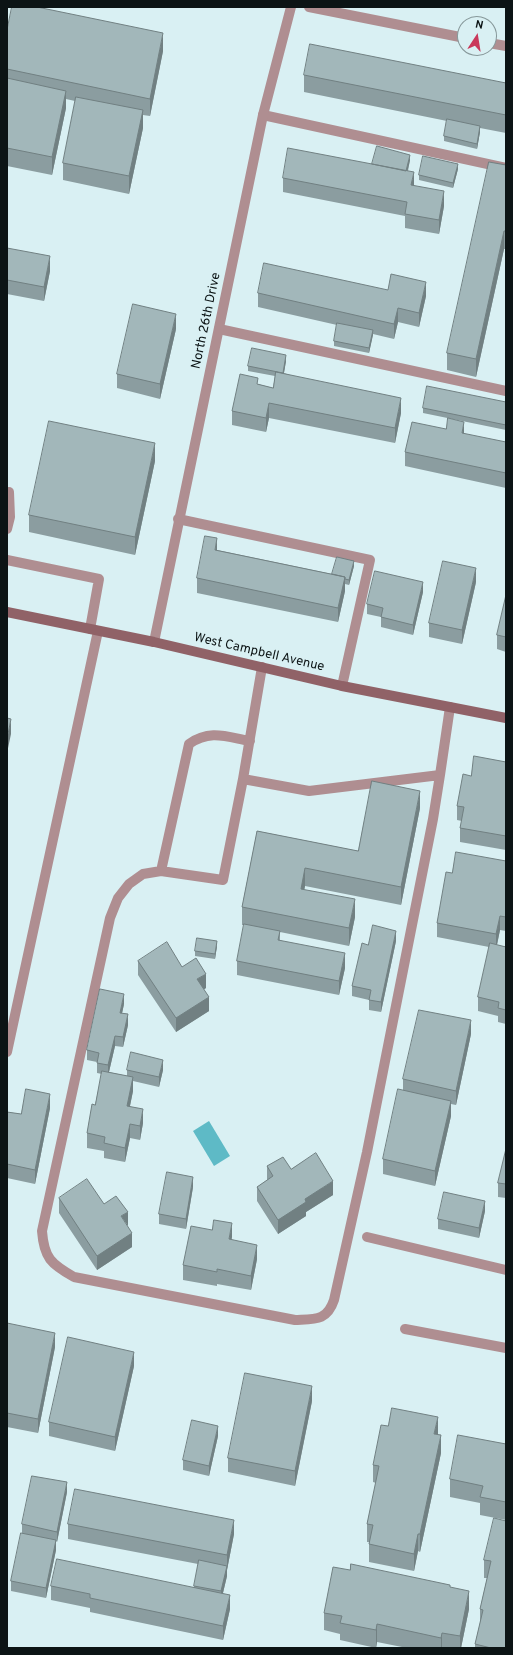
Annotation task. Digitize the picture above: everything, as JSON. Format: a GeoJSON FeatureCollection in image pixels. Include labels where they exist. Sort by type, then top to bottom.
{"type":"FeatureCollection","features":[{"type":"Feature","properties":{"kind":"street","name":"North 26th Drive"},"geometry":{"type":"LineString","coordinates":[[154,642],[178,519],[263,115],[291,7]]}},
{"type":"Feature","properties":{"kind":"street"},"geometry":{"type":"LineString","coordinates":[[309,7],[457,36]]}},
{"type":"Feature","properties":{"kind":"street"},"geometry":{"type":"LineString","coordinates":[[263,115],[506,168]]}},
{"type":"Feature","properties":{"kind":"street"},"geometry":{"type":"LineString","coordinates":[[219,328],[506,391]]}},
{"type":"Feature","properties":{"kind":"street"},"geometry":{"type":"LineString","coordinates":[[7,528],[10,517],[9,492]]}},
{"type":"Feature","properties":{"kind":"street"},"geometry":{"type":"LineString","coordinates":[[178,519],[370,560],[342,686]]}},
{"type":"Feature","properties":{"kind":"street"},"geometry":{"type":"LineString","coordinates":[[7,560],[99,579],[94,630],[7,1052]]}},
{"type":"Feature","properties":{"kind":"street","name":"West Campbell Avenue"},"geometry":{"type":"LineString","coordinates":[[7,612],[154,642],[342,686],[506,718]]}},
{"type":"Feature","properties":{"kind":"street"},"geometry":{"type":"LineString","coordinates":[[262,667],[250,741],[223,880],[161,871],[143,874],[129,884],[118,898],[110,918],[42,1231],[43,1244],[47,1258],[58,1268],[74,1277],[295,1320],[314,1319],[326,1315],[330,1310],[334,1300],[365,1160],[434,819],[450,707]]}},
{"type":"Feature","properties":{"kind":"street"},"geometry":{"type":"LineString","coordinates":[[161,871],[189,744],[198,738],[210,734],[250,741]]}},
{"type":"Feature","properties":{"kind":"street"},"geometry":{"type":"LineString","coordinates":[[243,779],[309,791],[440,775]]}},
{"type":"Feature","properties":{"kind":"street"},"geometry":{"type":"LineString","coordinates":[[367,1238],[506,1270]]}},
{"type":"Feature","properties":{"kind":"street"},"geometry":{"type":"LineString","coordinates":[[405,1329],[506,1348]]}},
{"type":"Feature","properties":{"kind":"water"},"geometry":{"type":"Polygon","coordinates":[[[209,1121],[230,1156],[214,1166],[193,1131],[209,1121]]]}},
{"type":"Feature","properties":{"kind":"building"},"geometry":{"type":"Polygon","coordinates":[[[12,7],[37,7],[163,33],[150,99],[7,69],[7,30],[12,7]]]}},
{"type":"Feature","properties":{"kind":"building"},"geometry":{"type":"Polygon","coordinates":[[[310,44],[506,83],[506,115],[304,75],[310,44]]]}},
{"type":"Feature","properties":{"kind":"building"},"geometry":{"type":"Polygon","coordinates":[[[7,78],[66,91],[52,157],[7,148],[7,78]]]}},
{"type":"Feature","properties":{"kind":"building"},"geometry":{"type":"Polygon","coordinates":[[[76,97],[143,110],[129,176],[63,163],[76,97]]]}},
{"type":"Feature","properties":{"kind":"building"},"geometry":{"type":"Polygon","coordinates":[[[447,119],[480,126],[477,144],[444,136],[447,119]]]}},
{"type":"Feature","properties":{"kind":"building"},"geometry":{"type":"Polygon","coordinates":[[[377,146],[410,155],[406,171],[372,164],[377,146]]]}},
{"type":"Feature","properties":{"kind":"building"},"geometry":{"type":"Polygon","coordinates":[[[288,148],[414,172],[411,185],[444,191],[439,220],[405,214],[407,202],[283,178],[288,148]]]}},
{"type":"Feature","properties":{"kind":"building"},"geometry":{"type":"Polygon","coordinates":[[[423,156],[458,164],[453,183],[419,175],[423,156]]]}},
{"type":"Feature","properties":{"kind":"building"},"geometry":{"type":"Polygon","coordinates":[[[489,162],[506,165],[506,231],[504,231],[476,359],[447,353],[489,162]]]}},
{"type":"Feature","properties":{"kind":"building"},"geometry":{"type":"Polygon","coordinates":[[[7,248],[50,256],[44,287],[7,280],[7,248]]]}},
{"type":"Feature","properties":{"kind":"building"},"geometry":{"type":"Polygon","coordinates":[[[264,263],[388,290],[391,274],[426,282],[419,313],[398,308],[394,324],[258,293],[264,263]]]}},
{"type":"Feature","properties":{"kind":"building"},"geometry":{"type":"Polygon","coordinates":[[[133,304],[176,314],[160,384],[117,374],[133,304]]]}},
{"type":"Feature","properties":{"kind":"building"},"geometry":{"type":"Polygon","coordinates":[[[337,323],[373,330],[369,348],[334,341],[337,323]]]}},
{"type":"Feature","properties":{"kind":"building"},"geometry":{"type":"Polygon","coordinates":[[[252,348],[286,355],[283,373],[248,366],[252,348]]]}},
{"type":"Feature","properties":{"kind":"building"},"geometry":{"type":"Polygon","coordinates":[[[276,372],[401,398],[395,428],[269,403],[266,418],[232,411],[240,374],[258,378],[257,384],[273,388],[276,372]]]}},
{"type":"Feature","properties":{"kind":"building"},"geometry":{"type":"Polygon","coordinates":[[[427,386],[506,402],[506,425],[423,408],[427,386]]]}},
{"type":"Feature","properties":{"kind":"building"},"geometry":{"type":"Polygon","coordinates":[[[448,418],[464,422],[462,433],[506,442],[506,473],[405,452],[412,422],[446,429],[448,418]]]}},
{"type":"Feature","properties":{"kind":"building"},"geometry":{"type":"Polygon","coordinates":[[[49,421],[155,443],[135,537],[29,515],[49,421]]]}},
{"type":"Feature","properties":{"kind":"building"},"geometry":{"type":"Polygon","coordinates":[[[205,536],[217,538],[215,550],[345,577],[338,608],[197,578],[205,536]]]}},
{"type":"Feature","properties":{"kind":"building"},"geometry":{"type":"Polygon","coordinates":[[[337,557],[354,561],[349,580],[345,579],[345,577],[332,574],[337,557]]]}},
{"type":"Feature","properties":{"kind":"building"},"geometry":{"type":"Polygon","coordinates":[[[443,561],[476,568],[462,630],[429,623],[443,561]]]}},
{"type":"Feature","properties":{"kind":"building"},"geometry":{"type":"Polygon","coordinates":[[[375,571],[423,582],[413,625],[381,617],[383,608],[367,604],[375,571]]]}},
{"type":"Feature","properties":{"kind":"building"},"geometry":{"type":"Polygon","coordinates":[[[506,595],[506,637],[497,635],[506,595]]]}},
{"type":"Feature","properties":{"kind":"building"},"geometry":{"type":"Polygon","coordinates":[[[7,718],[11,719],[7,739],[7,718]]]}},
{"type":"Feature","properties":{"kind":"building"},"geometry":{"type":"Polygon","coordinates":[[[474,756],[506,762],[506,836],[460,828],[464,807],[457,806],[463,774],[471,776],[474,756]]]}},
{"type":"Feature","properties":{"kind":"building"},"geometry":{"type":"Polygon","coordinates":[[[372,781],[420,791],[401,887],[305,868],[301,889],[355,899],[349,928],[242,907],[257,831],[358,851],[372,781]]]}},
{"type":"Feature","properties":{"kind":"building"},"geometry":{"type":"Polygon","coordinates":[[[456,852],[506,861],[506,917],[500,916],[496,934],[437,923],[446,872],[452,873],[456,852]]]}},
{"type":"Feature","properties":{"kind":"building"},"geometry":{"type":"Polygon","coordinates":[[[244,924],[280,931],[278,940],[345,953],[339,981],[237,961],[244,924]]]}},
{"type":"Feature","properties":{"kind":"building"},"geometry":{"type":"Polygon","coordinates":[[[373,925],[396,931],[381,1002],[369,1000],[371,990],[352,986],[362,943],[368,945],[373,925]]]}},
{"type":"Feature","properties":{"kind":"building"},"geometry":{"type":"Polygon","coordinates":[[[197,938],[217,941],[215,954],[195,951],[197,938]]]}},
{"type":"Feature","properties":{"kind":"building"},"geometry":{"type":"Polygon","coordinates":[[[167,942],[182,967],[196,958],[206,974],[197,979],[209,997],[176,1018],[138,961],[167,942]]]}},
{"type":"Feature","properties":{"kind":"building"},"geometry":{"type":"Polygon","coordinates":[[[490,943],[506,947],[506,1010],[498,1008],[499,1002],[478,997],[490,943]]]}},
{"type":"Feature","properties":{"kind":"building"},"geometry":{"type":"Polygon","coordinates":[[[100,989],[124,994],[120,1013],[128,1014],[123,1037],[115,1036],[108,1065],[97,1063],[99,1053],[87,1050],[100,989]]]}},
{"type":"Feature","properties":{"kind":"building"},"geometry":{"type":"Polygon","coordinates":[[[419,1010],[471,1020],[456,1091],[403,1079],[419,1010]]]}},
{"type":"Feature","properties":{"kind":"building"},"geometry":{"type":"Polygon","coordinates":[[[131,1052],[163,1060],[159,1077],[127,1070],[131,1052]]]}},
{"type":"Feature","properties":{"kind":"building"},"geometry":{"type":"Polygon","coordinates":[[[102,1071],[133,1077],[127,1106],[143,1109],[140,1126],[130,1124],[125,1148],[104,1143],[105,1137],[87,1133],[92,1104],[95,1105],[102,1071]]]}},
{"type":"Feature","properties":{"kind":"building"},"geometry":{"type":"Polygon","coordinates":[[[26,1089],[50,1094],[35,1170],[7,1164],[7,1112],[21,1114],[26,1089]]]}},
{"type":"Feature","properties":{"kind":"building"},"geometry":{"type":"Polygon","coordinates":[[[398,1089],[451,1101],[435,1171],[383,1159],[398,1089]]]}},
{"type":"Feature","properties":{"kind":"building"},"geometry":{"type":"Polygon","coordinates":[[[506,1149],[506,1184],[498,1183],[506,1149]]]}},
{"type":"Feature","properties":{"kind":"building"},"geometry":{"type":"Polygon","coordinates":[[[316,1153],[333,1181],[305,1199],[306,1202],[278,1220],[257,1187],[273,1176],[267,1166],[283,1157],[291,1169],[316,1153]]]}},
{"type":"Feature","properties":{"kind":"building"},"geometry":{"type":"Polygon","coordinates":[[[167,1172],[193,1177],[186,1219],[159,1214],[167,1172]]]}},
{"type":"Feature","properties":{"kind":"building"},"geometry":{"type":"Polygon","coordinates":[[[87,1179],[104,1204],[116,1196],[128,1212],[121,1216],[132,1233],[97,1256],[59,1198],[87,1179]]]}},
{"type":"Feature","properties":{"kind":"building"},"geometry":{"type":"Polygon","coordinates":[[[444,1192],[485,1201],[479,1228],[438,1219],[444,1192]]]}},
{"type":"Feature","properties":{"kind":"building"},"geometry":{"type":"Polygon","coordinates":[[[214,1220],[232,1223],[229,1239],[257,1245],[251,1276],[217,1269],[217,1272],[183,1265],[191,1226],[212,1230],[214,1220]]]}},
{"type":"Feature","properties":{"kind":"building"},"geometry":{"type":"Polygon","coordinates":[[[7,1323],[55,1333],[38,1419],[7,1413],[7,1323]]]}},
{"type":"Feature","properties":{"kind":"building"},"geometry":{"type":"Polygon","coordinates":[[[68,1337],[134,1352],[115,1437],[49,1422],[68,1337]]]}},
{"type":"Feature","properties":{"kind":"building"},"geometry":{"type":"Polygon","coordinates":[[[245,1373],[312,1386],[295,1471],[228,1458],[245,1373]]]}},
{"type":"Feature","properties":{"kind":"building"},"geometry":{"type":"Polygon","coordinates":[[[392,1408],[438,1417],[434,1434],[441,1435],[420,1534],[418,1534],[414,1554],[369,1544],[373,1525],[367,1524],[379,1466],[373,1465],[381,1425],[388,1426],[392,1408]]]}},
{"type":"Feature","properties":{"kind":"building"},"geometry":{"type":"Polygon","coordinates":[[[192,1420],[218,1426],[209,1466],[183,1460],[192,1420]]]}},
{"type":"Feature","properties":{"kind":"building"},"geometry":{"type":"Polygon","coordinates":[[[458,1435],[506,1444],[506,1502],[480,1497],[483,1486],[450,1479],[458,1435]]]}},
{"type":"Feature","properties":{"kind":"building"},"geometry":{"type":"Polygon","coordinates":[[[32,1476],[67,1482],[57,1532],[22,1524],[32,1476]]]}},
{"type":"Feature","properties":{"kind":"building"},"geometry":{"type":"Polygon","coordinates":[[[75,1489],[234,1520],[227,1555],[68,1524],[75,1489]]]}},
{"type":"Feature","properties":{"kind":"building"},"geometry":{"type":"Polygon","coordinates":[[[494,1518],[506,1521],[506,1648],[491,1648],[475,1644],[483,1610],[480,1609],[491,1561],[484,1560],[494,1518]]]}},
{"type":"Feature","properties":{"kind":"building"},"geometry":{"type":"Polygon","coordinates":[[[21,1533],[56,1540],[46,1588],[11,1581],[21,1533]]]}},
{"type":"Feature","properties":{"kind":"building"},"geometry":{"type":"Polygon","coordinates":[[[57,1559],[230,1595],[223,1626],[90,1598],[90,1594],[51,1586],[57,1559]]]}},
{"type":"Feature","properties":{"kind":"building"},"geometry":{"type":"Polygon","coordinates":[[[199,1560],[227,1566],[221,1591],[194,1586],[199,1560]]]}},
{"type":"Feature","properties":{"kind":"building"},"geometry":{"type":"Polygon","coordinates":[[[351,1564],[450,1585],[450,1587],[469,1591],[460,1636],[442,1633],[441,1638],[377,1624],[376,1630],[340,1623],[342,1616],[324,1613],[333,1567],[350,1570],[351,1564]]]}}]}
